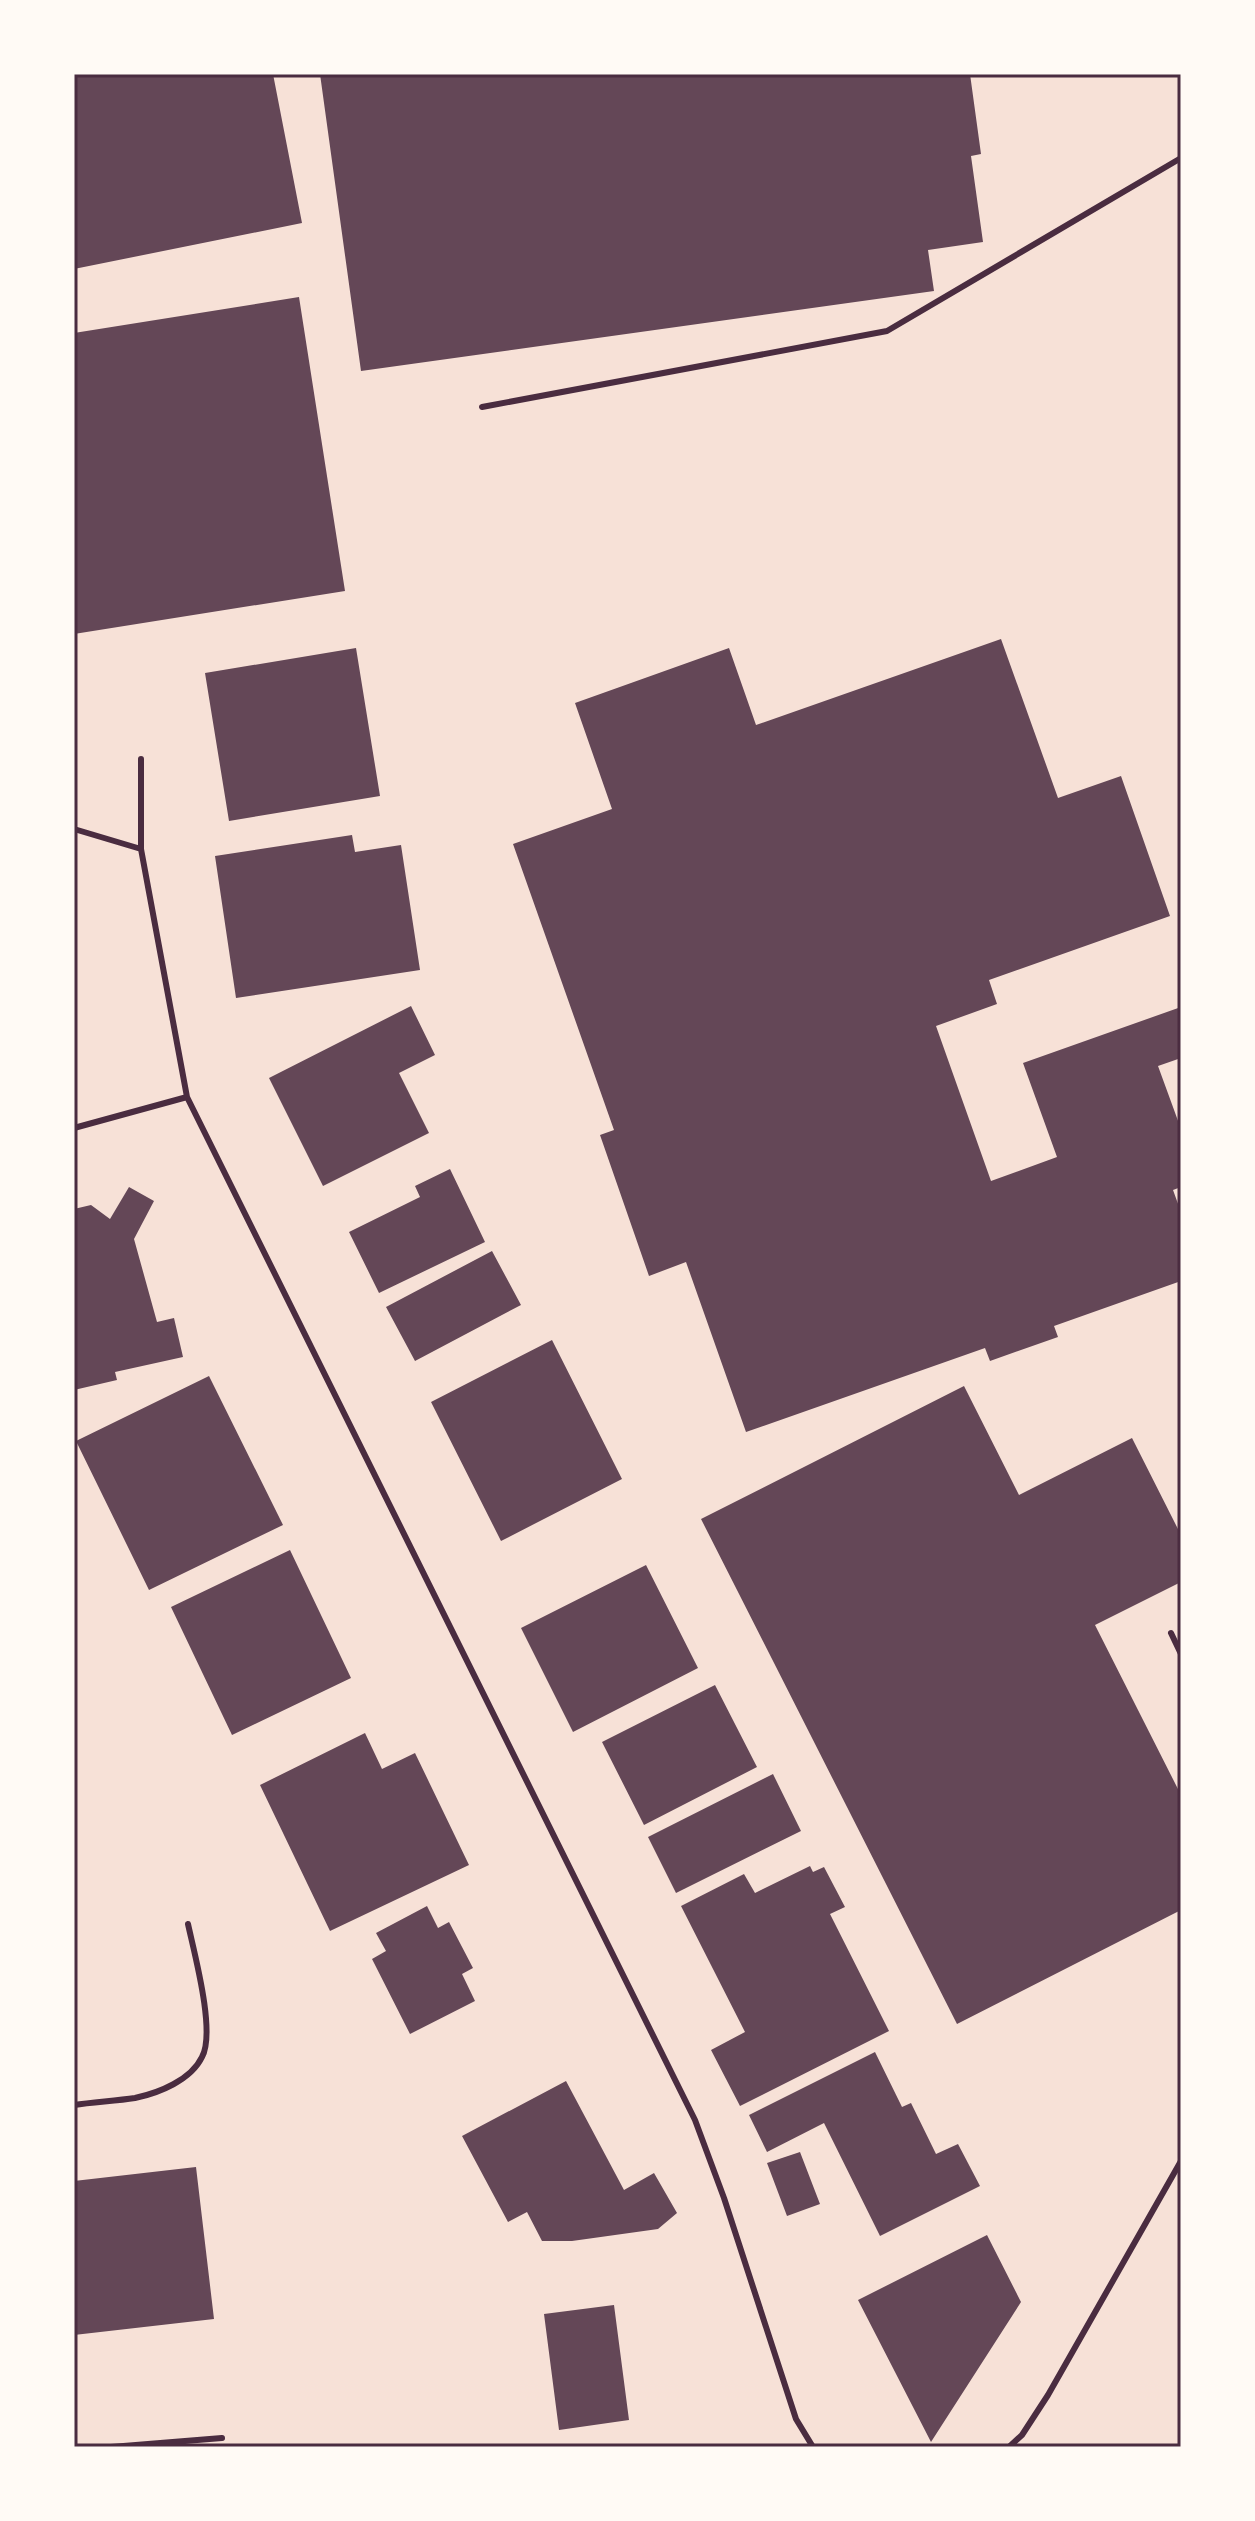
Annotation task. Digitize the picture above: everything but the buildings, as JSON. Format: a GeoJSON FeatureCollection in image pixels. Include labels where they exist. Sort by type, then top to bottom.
{"type":"FeatureCollection","features":[{"type":"Feature","properties":{"kind":"lane"},"geometry":{"type":"LineString","coordinates":[[482,407],[887,331],[1181,158]]}},
{"type":"Feature","properties":{"kind":"lane"},"geometry":{"type":"LineString","coordinates":[[141,759],[141,849],[187,1097],[695,2120],[724,2198],[791,2405],[813,2447]]}},
{"type":"Feature","properties":{"kind":"lane"},"geometry":{"type":"LineString","coordinates":[[74,829],[141,849]]}},
{"type":"Feature","properties":{"kind":"lane"},"geometry":{"type":"LineString","coordinates":[[74,1128],[187,1097]]}},
{"type":"Feature","properties":{"kind":"lane"},"geometry":{"type":"LineString","coordinates":[[1171,1633],[1181,1654]]}},
{"type":"Feature","properties":{"kind":"lane"},"geometry":{"type":"LineString","coordinates":[[74,2105],[137,2098],[167,2088],[191,2071],[204,2056],[206,2028],[188,1924]]}},
{"type":"Feature","properties":{"kind":"lane"},"geometry":{"type":"LineString","coordinates":[[1009,2447],[1022,2435],[1048,2395],[1181,2161]]}},
{"type":"Feature","properties":{"kind":"lane"},"geometry":{"type":"LineString","coordinates":[[111,2447],[222,2438]]}}]}
